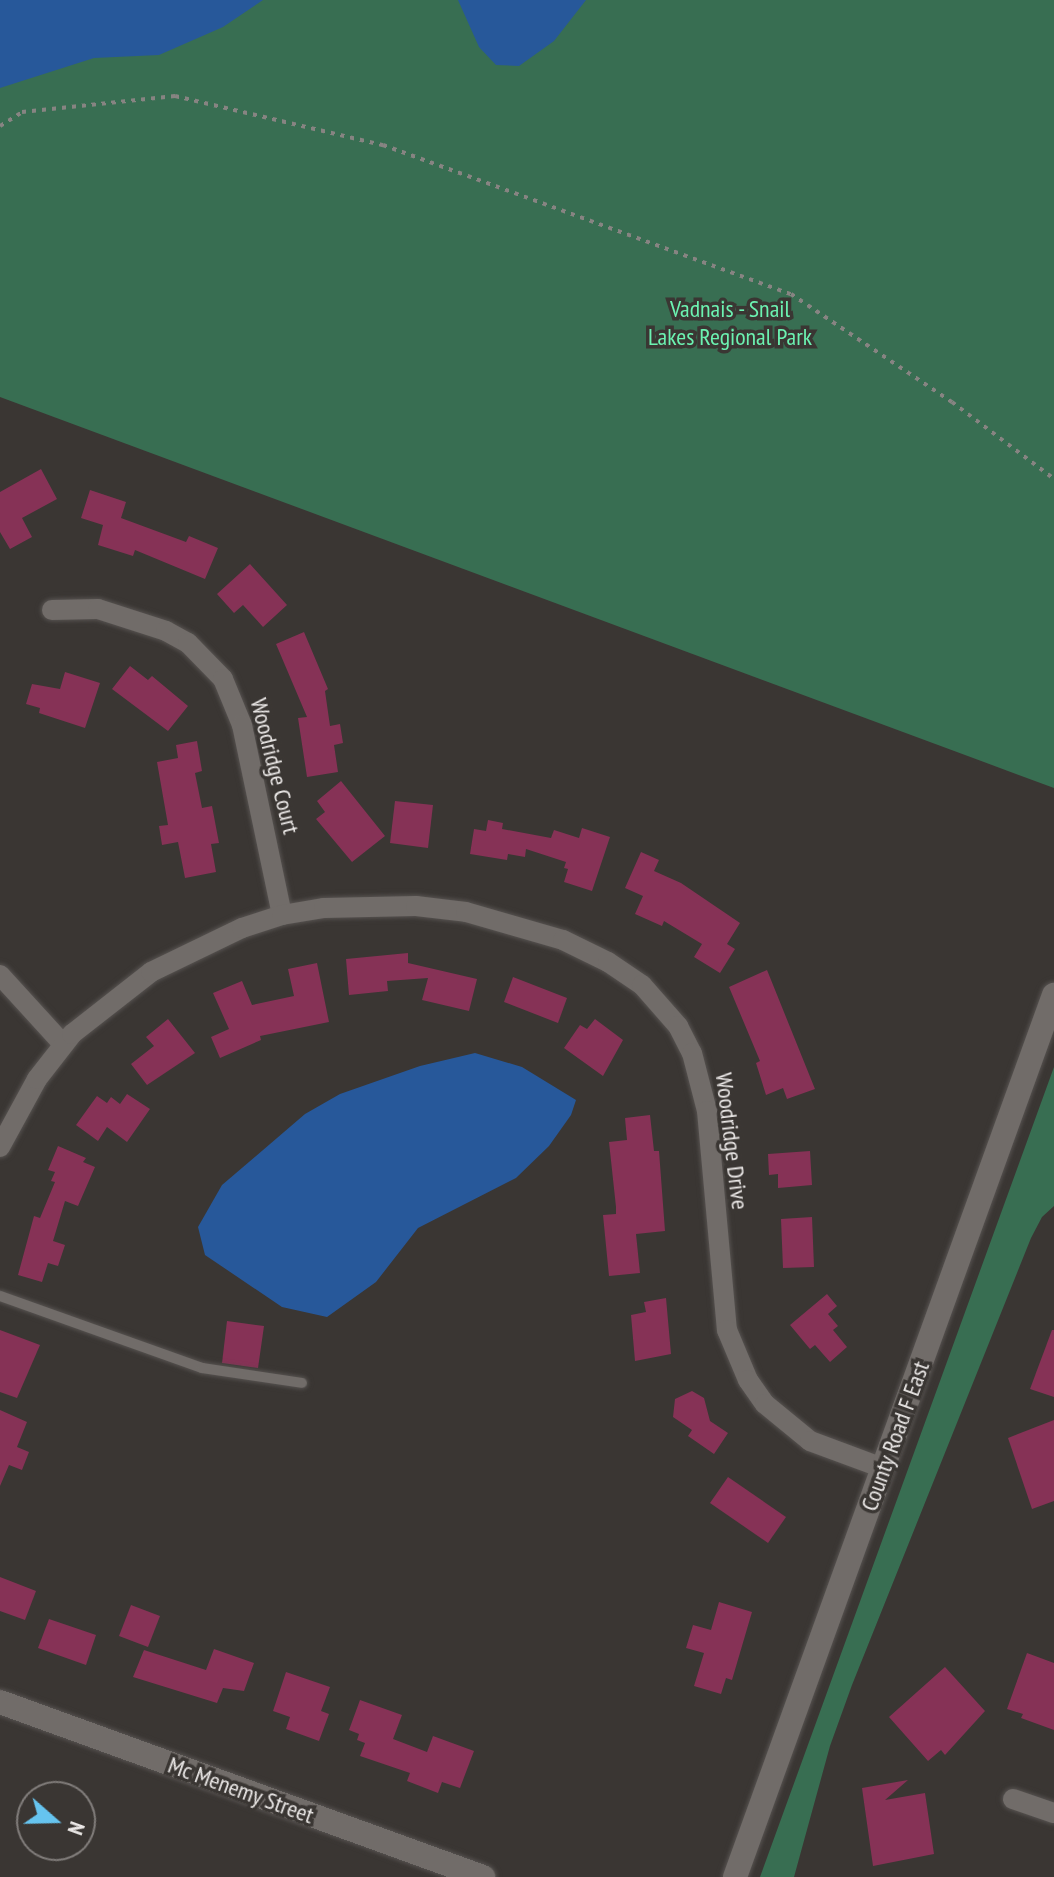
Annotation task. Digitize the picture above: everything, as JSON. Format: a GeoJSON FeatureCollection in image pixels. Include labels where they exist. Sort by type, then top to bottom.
{"type":"FeatureCollection","features":[{"type":"Feature","properties":{"kind":"street","name":"Woodridge Court"},"geometry":{"type":"LineString","coordinates":[[52,610],[98,609],[166,631],[188,643],[223,679],[242,725],[282,915]]}},
{"type":"Feature","properties":{"kind":"street","name":"Woodridge Drive"},"geometry":{"type":"LineString","coordinates":[[0,1147],[37,1079],[63,1044],[110,1001],[151,972],[195,947],[282,915],[365,905],[466,912],[563,940],[617,966],[642,985],[678,1026],[702,1081],[723,1305],[736,1356],[765,1404],[786,1424],[824,1447],[883,1468]]}},
{"type":"Feature","properties":{"kind":"street"},"geometry":{"type":"LineString","coordinates":[[0,975],[63,1044]]}},
{"type":"Feature","properties":{"kind":"street","name":"County Road F East"},"geometry":{"type":"LineString","coordinates":[[735,1877],[1054,995]]}},
{"type":"Feature","properties":{"kind":"street","name":"Mc Menemy Street"},"geometry":{"type":"LineString","coordinates":[[0,1702],[483,1877]]}},
{"type":"Feature","properties":{"kind":"street"},"geometry":{"type":"LineString","coordinates":[[1013,1799],[1054,1813]]}},
{"type":"Feature","properties":{"kind":"lane"},"geometry":{"type":"LineString","coordinates":[[0,1296],[202,1368],[302,1383]]}},
{"type":"Feature","properties":{"kind":"path"},"geometry":{"type":"LineString","coordinates":[[0,126],[22,112],[175,96],[383,145],[791,294],[952,402],[1054,479]]}},
{"type":"Feature","properties":{"kind":"green space","name":"Vadnais - Snail Lakes Regional Park"},"geometry":{"type":"Polygon","coordinates":[[[0,0],[1054,0],[1054,788],[0,397],[0,0]]]}},
{"type":"Feature","properties":{"kind":"green space"},"geometry":{"type":"Polygon","coordinates":[[[1054,1067],[1054,1206],[1042,1217],[1031,1238],[852,1685],[830,1746],[794,1877],[760,1877],[1054,1067]]]}},
{"type":"Feature","properties":{"kind":"water"},"geometry":{"type":"Polygon","coordinates":[[[0,0],[263,0],[223,27],[159,55],[94,58],[0,88],[0,0]]]}},
{"type":"Feature","properties":{"kind":"water"},"geometry":{"type":"Polygon","coordinates":[[[458,0],[586,0],[554,41],[519,66],[496,65],[479,47],[458,0]]]}},
{"type":"Feature","properties":{"kind":"water"},"geometry":{"type":"Polygon","coordinates":[[[475,1053],[522,1067],[576,1100],[571,1115],[549,1146],[516,1178],[418,1228],[376,1282],[327,1317],[282,1307],[205,1255],[198,1227],[222,1185],[305,1114],[340,1094],[420,1066],[475,1053]]]}},
{"type":"Feature","properties":{"kind":"building"},"geometry":{"type":"Polygon","coordinates":[[[41,469],[57,499],[22,518],[32,537],[10,549],[0,532],[0,492],[41,469]]]}},
{"type":"Feature","properties":{"kind":"building"},"geometry":{"type":"Polygon","coordinates":[[[90,490],[126,502],[121,518],[186,542],[189,536],[218,548],[205,579],[135,550],[133,556],[98,545],[103,525],[81,518],[90,490]]]}},
{"type":"Feature","properties":{"kind":"building"},"geometry":{"type":"Polygon","coordinates":[[[250,564],[287,605],[263,627],[243,605],[234,613],[217,594],[250,564]]]}},
{"type":"Feature","properties":{"kind":"building"},"geometry":{"type":"Polygon","coordinates":[[[304,632],[328,689],[325,691],[330,726],[340,724],[343,743],[334,745],[338,772],[307,777],[298,718],[307,717],[276,644],[304,632]]]}},
{"type":"Feature","properties":{"kind":"building"},"geometry":{"type":"Polygon","coordinates":[[[130,666],[148,680],[152,676],[188,706],[168,731],[112,689],[130,666]]]}},
{"type":"Feature","properties":{"kind":"building"},"geometry":{"type":"Polygon","coordinates":[[[65,672],[100,683],[85,728],[39,713],[40,708],[26,704],[32,684],[60,689],[65,672]]]}},
{"type":"Feature","properties":{"kind":"building"},"geometry":{"type":"Polygon","coordinates":[[[197,741],[202,771],[195,773],[202,808],[212,806],[219,843],[211,844],[216,872],[185,878],[178,842],[162,845],[159,826],[168,825],[157,762],[178,758],[176,745],[197,741]]]}},
{"type":"Feature","properties":{"kind":"building"},"geometry":{"type":"Polygon","coordinates":[[[341,781],[385,836],[352,862],[316,819],[325,812],[317,801],[341,781]]]}},
{"type":"Feature","properties":{"kind":"building"},"geometry":{"type":"Polygon","coordinates":[[[395,801],[433,805],[428,848],[390,843],[395,801]]]}},
{"type":"Feature","properties":{"kind":"building"},"geometry":{"type":"Polygon","coordinates":[[[488,820],[503,823],[502,829],[551,838],[554,830],[579,838],[582,828],[610,837],[592,891],[564,882],[568,869],[564,868],[566,862],[526,849],[525,857],[508,854],[507,860],[470,854],[474,829],[486,831],[488,820]]]}},
{"type":"Feature","properties":{"kind":"building"},"geometry":{"type":"Polygon","coordinates":[[[641,852],[659,860],[654,871],[681,883],[740,923],[727,944],[735,949],[720,973],[694,957],[702,944],[664,921],[662,926],[635,914],[643,896],[625,888],[641,852]]]}},
{"type":"Feature","properties":{"kind":"building"},"geometry":{"type":"Polygon","coordinates":[[[408,953],[408,963],[477,979],[469,1011],[422,1000],[428,978],[387,981],[388,991],[349,995],[346,959],[408,953]]]}},
{"type":"Feature","properties":{"kind":"building"},"geometry":{"type":"Polygon","coordinates":[[[317,963],[329,1022],[260,1036],[261,1040],[220,1058],[211,1037],[229,1029],[213,993],[242,981],[252,1005],[294,996],[288,969],[317,963]]]}},
{"type":"Feature","properties":{"kind":"building"},"geometry":{"type":"Polygon","coordinates":[[[767,970],[815,1089],[787,1099],[783,1088],[766,1095],[756,1063],[760,1061],[729,987],[767,970]]]}},
{"type":"Feature","properties":{"kind":"building"},"geometry":{"type":"Polygon","coordinates":[[[513,977],[567,998],[558,1023],[504,1002],[513,977]]]}},
{"type":"Feature","properties":{"kind":"building"},"geometry":{"type":"Polygon","coordinates":[[[168,1019],[195,1053],[147,1085],[131,1064],[154,1046],[146,1037],[168,1019]]]}},
{"type":"Feature","properties":{"kind":"building"},"geometry":{"type":"Polygon","coordinates":[[[595,1019],[623,1040],[603,1076],[564,1048],[580,1025],[587,1029],[595,1019]]]}},
{"type":"Feature","properties":{"kind":"building"},"geometry":{"type":"Polygon","coordinates":[[[127,1094],[150,1109],[127,1142],[107,1127],[98,1141],[76,1125],[97,1096],[107,1103],[111,1097],[120,1104],[127,1094]]]}},
{"type":"Feature","properties":{"kind":"building"},"geometry":{"type":"Polygon","coordinates":[[[650,1115],[654,1151],[659,1151],[665,1231],[636,1234],[640,1273],[609,1276],[603,1215],[616,1214],[616,1207],[609,1142],[627,1140],[625,1118],[650,1115]]]}},
{"type":"Feature","properties":{"kind":"building"},"geometry":{"type":"Polygon","coordinates":[[[58,1146],[86,1158],[83,1162],[95,1167],[78,1206],[65,1201],[53,1241],[65,1245],[58,1266],[48,1263],[42,1282],[18,1275],[34,1216],[40,1218],[55,1182],[51,1181],[55,1172],[48,1170],[58,1146]]]}},
{"type":"Feature","properties":{"kind":"building"},"geometry":{"type":"Polygon","coordinates":[[[810,1151],[812,1185],[778,1188],[778,1174],[769,1175],[768,1154],[810,1151]]]}},
{"type":"Feature","properties":{"kind":"building"},"geometry":{"type":"Polygon","coordinates":[[[812,1217],[814,1267],[783,1268],[781,1219],[812,1217]]]}},
{"type":"Feature","properties":{"kind":"building"},"geometry":{"type":"Polygon","coordinates":[[[827,1294],[837,1306],[828,1314],[838,1326],[833,1330],[847,1347],[830,1362],[815,1345],[810,1349],[790,1325],[827,1294]]]}},
{"type":"Feature","properties":{"kind":"building"},"geometry":{"type":"Polygon","coordinates":[[[666,1298],[671,1354],[635,1361],[631,1315],[646,1312],[644,1302],[666,1298]]]}},
{"type":"Feature","properties":{"kind":"building"},"geometry":{"type":"Polygon","coordinates":[[[227,1321],[264,1326],[258,1368],[222,1363],[227,1321]]]}},
{"type":"Feature","properties":{"kind":"building"},"geometry":{"type":"Polygon","coordinates":[[[0,1330],[40,1345],[17,1398],[0,1392],[0,1330]]]}},
{"type":"Feature","properties":{"kind":"building"},"geometry":{"type":"Polygon","coordinates":[[[1054,1330],[1054,1397],[1030,1389],[1054,1330]]]}},
{"type":"Feature","properties":{"kind":"building"},"geometry":{"type":"Polygon","coordinates":[[[692,1391],[704,1398],[710,1421],[728,1433],[714,1454],[688,1436],[692,1430],[673,1417],[675,1399],[692,1391]]]}},
{"type":"Feature","properties":{"kind":"building"},"geometry":{"type":"Polygon","coordinates":[[[0,1410],[27,1422],[17,1447],[29,1452],[22,1470],[9,1465],[0,1486],[0,1410]]]}},
{"type":"Feature","properties":{"kind":"building"},"geometry":{"type":"Polygon","coordinates":[[[1054,1420],[1054,1501],[1032,1509],[1008,1438],[1054,1420]]]}},
{"type":"Feature","properties":{"kind":"building"},"geometry":{"type":"Polygon","coordinates":[[[728,1477],[786,1517],[768,1543],[710,1503],[728,1477]]]}},
{"type":"Feature","properties":{"kind":"building"},"geometry":{"type":"Polygon","coordinates":[[[0,1577],[36,1591],[25,1620],[0,1611],[0,1577]]]}},
{"type":"Feature","properties":{"kind":"building"},"geometry":{"type":"Polygon","coordinates":[[[719,1602],[752,1612],[732,1680],[726,1678],[721,1694],[694,1686],[704,1653],[686,1648],[693,1625],[711,1630],[719,1602]]]}},
{"type":"Feature","properties":{"kind":"building"},"geometry":{"type":"Polygon","coordinates":[[[131,1605],[160,1616],[148,1647],[119,1636],[131,1605]]]}},
{"type":"Feature","properties":{"kind":"building"},"geometry":{"type":"Polygon","coordinates":[[[49,1619],[96,1635],[86,1665],[38,1648],[49,1619]]]}},
{"type":"Feature","properties":{"kind":"building"},"geometry":{"type":"Polygon","coordinates":[[[214,1649],[254,1663],[244,1691],[223,1688],[217,1703],[133,1677],[144,1650],[206,1670],[214,1649]]]}},
{"type":"Feature","properties":{"kind":"building"},"geometry":{"type":"Polygon","coordinates":[[[1027,1653],[1054,1663],[1054,1730],[1021,1718],[1023,1714],[1007,1709],[1027,1653]]]}},
{"type":"Feature","properties":{"kind":"building"},"geometry":{"type":"Polygon","coordinates":[[[945,1667],[985,1711],[945,1755],[941,1750],[928,1761],[889,1717],[945,1667]]]}},
{"type":"Feature","properties":{"kind":"building"},"geometry":{"type":"Polygon","coordinates":[[[286,1672],[330,1687],[321,1711],[329,1714],[319,1741],[286,1729],[290,1717],[273,1711],[286,1672]]]}},
{"type":"Feature","properties":{"kind":"building"},"geometry":{"type":"Polygon","coordinates":[[[360,1700],[402,1715],[393,1739],[427,1752],[433,1736],[474,1751],[460,1788],[442,1782],[438,1793],[407,1781],[410,1773],[360,1756],[365,1743],[357,1740],[359,1734],[349,1730],[360,1700]]]}},
{"type":"Feature","properties":{"kind":"building"},"geometry":{"type":"Polygon","coordinates":[[[908,1780],[885,1800],[925,1793],[934,1854],[873,1866],[862,1788],[908,1780]]]}}]}
